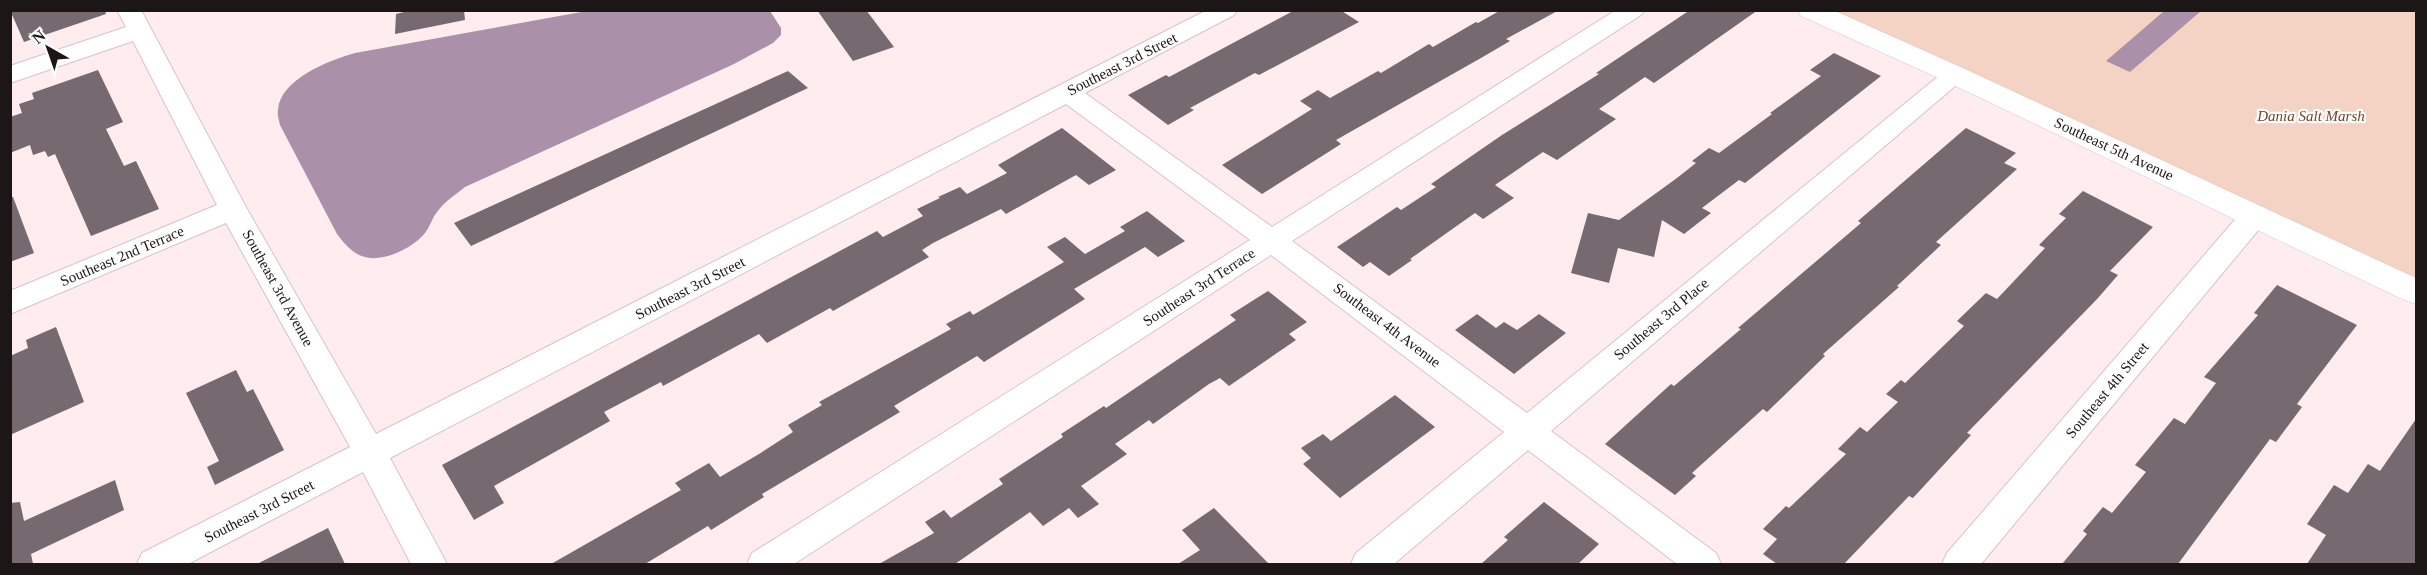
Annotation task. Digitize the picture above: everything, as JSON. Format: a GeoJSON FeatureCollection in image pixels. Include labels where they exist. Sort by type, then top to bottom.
{"type":"FeatureCollection","features":[{"type":"Feature","properties":{"kind":"street","name":"Southeast 3rd Street"},"geometry":{"type":"LineString","coordinates":[[155,564],[1226,10]]}},
{"type":"Feature","properties":{"kind":"street","name":"Southeast 3rd Terrace"},"geometry":{"type":"LineString","coordinates":[[765,564],[1633,10]]}},
{"type":"Feature","properties":{"kind":"street","name":"Southeast 5th Avenue"},"geometry":{"type":"LineString","coordinates":[[1810,10],[1955,75],[2416,292]]}},
{"type":"Feature","properties":{"kind":"street"},"geometry":{"type":"LineString","coordinates":[[10,75],[134,21]]}},
{"type":"Feature","properties":{"kind":"street","name":"Southeast 3rd Avenue"},"geometry":{"type":"LineString","coordinates":[[134,21],[234,210],[370,453],[429,564]]}},
{"type":"Feature","properties":{"kind":"street","name":"Southeast 3rd Place"},"geometry":{"type":"LineString","coordinates":[[1369,564],[1955,75]]}},
{"type":"Feature","properties":{"kind":"street","name":"Southeast 4th Avenue"},"geometry":{"type":"LineString","coordinates":[[1068,93],[1273,241],[1702,564]]}},
{"type":"Feature","properties":{"kind":"street","name":"Southeast 2nd Terrace"},"geometry":{"type":"LineString","coordinates":[[10,303],[234,210]]}},
{"type":"Feature","properties":{"kind":"street","name":"Southeast 4th Street"},"geometry":{"type":"LineString","coordinates":[[1960,564],[2254,215]]}},
{"type":"Feature","properties":{"kind":"green space","name":"Dania Salt Marsh"},"geometry":{"type":"Polygon","coordinates":[[[1830,11],[2416,11],[2416,282],[1962,69],[1830,11]]]}},
{"type":"Feature","properties":{"kind":"shaded area"},"geometry":{"type":"Polygon","coordinates":[[[587,11],[770,11],[781,28],[781,35],[773,43],[734,64],[465,187],[440,208],[420,239],[405,249],[387,256],[370,258],[358,255],[348,247],[337,234],[280,125],[278,110],[287,89],[308,72],[355,53],[587,11]]]}},
{"type":"Feature","properties":{"kind":"shaded area"},"geometry":{"type":"Polygon","coordinates":[[[2164,11],[2201,11],[2130,72],[2106,61],[2164,11]]]}},
{"type":"Feature","properties":{"kind":"building"},"geometry":{"type":"Polygon","coordinates":[[[10,10],[105,10],[106,14],[24,42],[10,10]]]}},
{"type":"Feature","properties":{"kind":"building"},"geometry":{"type":"Polygon","coordinates":[[[412,10],[464,10],[465,20],[395,34],[396,14],[412,10]]]}},
{"type":"Feature","properties":{"kind":"building"},"geometry":{"type":"Polygon","coordinates":[[[817,10],[866,10],[894,47],[853,61],[817,10]]]}},
{"type":"Feature","properties":{"kind":"building"},"geometry":{"type":"Polygon","coordinates":[[[1295,10],[1340,10],[1359,22],[1259,75],[1255,73],[1190,108],[1194,110],[1168,125],[1128,95],[1166,75],[1169,77],[1295,10]]]}},
{"type":"Feature","properties":{"kind":"building"},"geometry":{"type":"Polygon","coordinates":[[[1501,10],[1559,10],[1506,39],[1510,41],[1481,58],[1336,140],[1341,144],[1262,194],[1222,165],[1312,109],[1300,101],[1318,90],[1330,98],[1378,71],[1381,73],[1429,44],[1433,47],[1501,10]]]}},
{"type":"Feature","properties":{"kind":"building"},"geometry":{"type":"Polygon","coordinates":[[[1690,10],[1758,10],[1654,83],[1645,77],[1599,109],[1616,119],[1557,160],[1543,152],[1495,185],[1514,198],[1483,219],[1475,213],[1389,276],[1370,262],[1363,267],[1337,247],[1397,207],[1401,210],[1436,187],[1431,184],[1502,135],[1599,74],[1596,73],[1690,10]]]}},
{"type":"Feature","properties":{"kind":"building"},"geometry":{"type":"Polygon","coordinates":[[[1834,53],[1881,76],[1745,183],[1739,180],[1702,208],[1711,213],[1684,234],[1662,220],[1654,257],[1618,248],[1609,283],[1571,273],[1588,213],[1619,220],[1696,163],[1692,161],[1709,148],[1719,153],[1821,76],[1810,70],[1834,53]]]}},
{"type":"Feature","properties":{"kind":"building"},"geometry":{"type":"Polygon","coordinates":[[[98,70],[123,122],[106,129],[124,166],[136,161],[159,209],[91,236],[55,154],[48,157],[45,151],[33,155],[30,145],[10,153],[10,117],[22,113],[19,104],[34,99],[32,93],[98,70]]]}},
{"type":"Feature","properties":{"kind":"building"},"geometry":{"type":"Polygon","coordinates":[[[788,71],[808,88],[471,246],[454,223],[788,71]]]}},
{"type":"Feature","properties":{"kind":"building"},"geometry":{"type":"Polygon","coordinates":[[[1062,128],[1116,170],[1089,185],[1076,175],[1006,214],[1001,209],[933,243],[922,250],[929,257],[833,311],[830,308],[767,343],[759,334],[663,386],[661,382],[604,412],[610,421],[494,486],[504,503],[474,520],[442,465],[877,231],[883,237],[923,216],[917,209],[940,198],[938,197],[960,187],[967,194],[1007,173],[998,165],[1062,128]]]}},
{"type":"Feature","properties":{"kind":"building"},"geometry":{"type":"Polygon","coordinates":[[[1966,128],[2016,153],[2004,163],[2017,169],[1936,242],[1941,245],[1897,286],[1899,287],[1823,354],[1825,356],[1767,412],[1763,409],[1692,473],[1696,476],[1675,495],[1605,444],[1671,384],[1674,386],[1741,329],[1738,328],[1861,223],[1858,221],[1966,128]]]}},
{"type":"Feature","properties":{"kind":"building"},"geometry":{"type":"Polygon","coordinates":[[[2083,191],[2153,227],[2110,271],[2118,275],[2098,298],[1967,433],[1971,435],[1913,498],[1909,496],[1844,564],[1777,564],[1763,554],[1777,539],[1763,529],[1786,506],[1789,508],[1846,454],[1838,449],[1860,427],[1867,432],[1898,402],[1886,394],[1901,380],[1905,383],[1964,326],[1957,321],[1986,293],[1997,299],[2045,248],[2039,245],[2066,218],[2059,214],[2083,191]]]}},
{"type":"Feature","properties":{"kind":"building"},"geometry":{"type":"Polygon","coordinates":[[[10,197],[13,197],[34,253],[10,262],[10,197]]]}},
{"type":"Feature","properties":{"kind":"building"},"geometry":{"type":"Polygon","coordinates":[[[1147,211],[1185,241],[1158,257],[1145,247],[1074,289],[1085,299],[984,362],[977,356],[894,406],[900,412],[762,494],[764,497],[711,530],[708,526],[645,564],[551,564],[681,490],[675,483],[709,463],[720,477],[793,432],[788,425],[822,405],[819,402],[951,329],[946,324],[970,311],[973,315],[1064,262],[1047,247],[1065,237],[1085,254],[1125,231],[1120,227],[1147,211]]]}},
{"type":"Feature","properties":{"kind":"building"},"geometry":{"type":"Polygon","coordinates":[[[2277,285],[2357,325],[2297,404],[2302,407],[2276,442],[2270,439],[2178,564],[2062,564],[2087,534],[2083,531],[2103,507],[2112,513],[2146,472],[2135,465],[2174,418],[2185,424],[2216,383],[2204,377],[2258,315],[2254,313],[2277,285]]]}},
{"type":"Feature","properties":{"kind":"building"},"geometry":{"type":"Polygon","coordinates":[[[1268,291],[1307,322],[1289,334],[1296,340],[1229,386],[1220,378],[1153,424],[1149,420],[1115,444],[1127,454],[1081,486],[1099,504],[1078,518],[1069,508],[1043,526],[1030,512],[955,564],[879,564],[934,533],[925,522],[944,510],[951,518],[1003,484],[999,479],[1063,437],[1061,434],[1104,406],[1106,408],[1236,320],[1230,315],[1268,291]]]}},
{"type":"Feature","properties":{"kind":"building"},"geometry":{"type":"Polygon","coordinates":[[[1477,314],[1496,328],[1504,322],[1517,330],[1539,314],[1566,333],[1514,374],[1455,330],[1477,314]]]}},
{"type":"Feature","properties":{"kind":"building"},"geometry":{"type":"Polygon","coordinates":[[[56,327],[84,402],[10,435],[10,356],[28,348],[26,340],[56,327]]]}},
{"type":"Feature","properties":{"kind":"building"},"geometry":{"type":"Polygon","coordinates":[[[236,370],[247,392],[253,389],[284,450],[215,485],[207,467],[219,461],[186,393],[236,370]]]}},
{"type":"Feature","properties":{"kind":"building"},"geometry":{"type":"Polygon","coordinates":[[[1395,395],[1435,427],[1340,498],[1303,464],[1311,458],[1301,448],[1323,434],[1331,441],[1395,395]]]}},
{"type":"Feature","properties":{"kind":"building"},"geometry":{"type":"Polygon","coordinates":[[[2416,419],[2416,564],[2307,564],[2326,535],[2307,524],[2334,485],[2348,493],[2368,464],[2380,471],[2416,419]]]}},
{"type":"Feature","properties":{"kind":"building"},"geometry":{"type":"Polygon","coordinates":[[[115,480],[124,510],[31,554],[33,564],[10,564],[10,503],[20,502],[24,521],[115,480]]]}},
{"type":"Feature","properties":{"kind":"building"},"geometry":{"type":"Polygon","coordinates":[[[1544,502],[1599,544],[1578,564],[1481,564],[1508,540],[1504,537],[1544,502]]]}},
{"type":"Feature","properties":{"kind":"building"},"geometry":{"type":"Polygon","coordinates":[[[1214,508],[1269,564],[1178,564],[1200,550],[1182,530],[1214,508]]]}},
{"type":"Feature","properties":{"kind":"building"},"geometry":{"type":"Polygon","coordinates":[[[328,528],[345,564],[257,564],[328,528]]]}}]}
